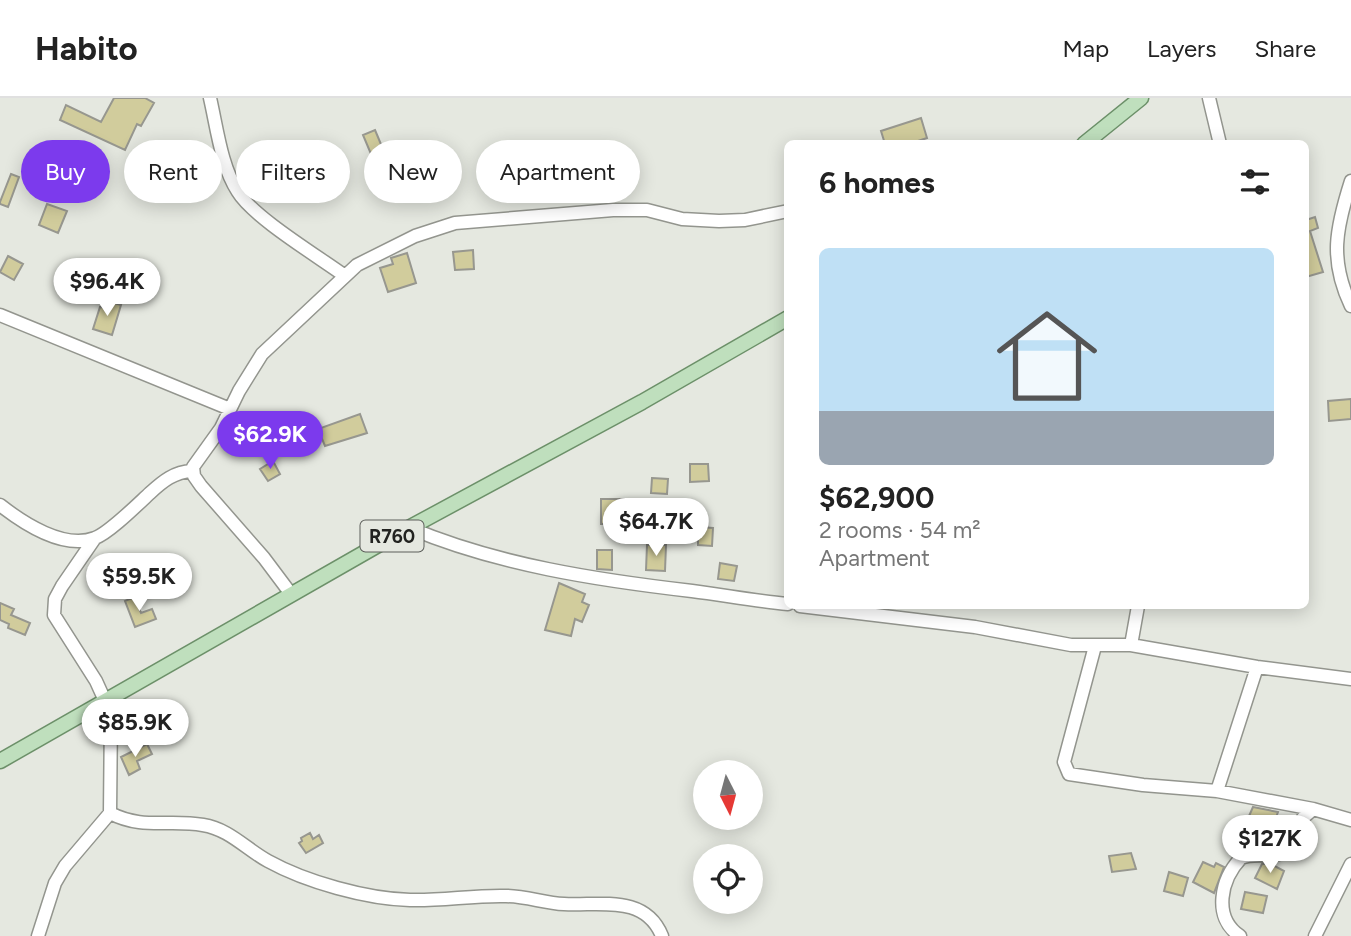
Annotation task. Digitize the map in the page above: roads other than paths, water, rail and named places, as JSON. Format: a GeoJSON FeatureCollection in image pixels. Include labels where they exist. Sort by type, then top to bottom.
{"type":"FeatureCollection","features":[{"type":"Feature","properties":{"kind":"main road"},"geometry":{"type":"LineString","coordinates":[[1089,140],[1141,98]]}},
{"type":"Feature","properties":{"kind":"main road","name":"R760"},"geometry":{"type":"LineString","coordinates":[[0,761],[291,594],[642,402],[784,320]]}},
{"type":"Feature","properties":{"kind":"street"},"geometry":{"type":"LineString","coordinates":[[210,98],[227,168],[239,195],[273,224],[345,276]]}},
{"type":"Feature","properties":{"kind":"street"},"geometry":{"type":"LineString","coordinates":[[1209,98],[1219,140]]}},
{"type":"Feature","properties":{"kind":"street"},"geometry":{"type":"LineString","coordinates":[[1351,181],[1338,224],[1336,246],[1339,275],[1351,306]]}},
{"type":"Feature","properties":{"kind":"street"},"geometry":{"type":"LineString","coordinates":[[192,471],[198,456],[221,428],[262,354],[345,276],[373,255],[436,227],[455,223],[634,209],[682,219],[719,221],[745,220],[784,212]]}},
{"type":"Feature","properties":{"kind":"street"},"geometry":{"type":"LineString","coordinates":[[0,314],[230,409]]}},
{"type":"Feature","properties":{"kind":"street"},"geometry":{"type":"LineString","coordinates":[[38,936],[48,901],[65,866],[110,813],[112,725],[107,701],[54,615],[55,599],[95,538],[162,482],[179,473],[192,471]]}},
{"type":"Feature","properties":{"kind":"street"},"geometry":{"type":"LineString","coordinates":[[192,471],[291,594]]}},
{"type":"Feature","properties":{"kind":"street"},"geometry":{"type":"LineString","coordinates":[[0,505],[32,526],[51,534],[66,538],[95,538]]}},
{"type":"Feature","properties":{"kind":"street"},"geometry":{"type":"LineString","coordinates":[[410,528],[454,544],[555,570],[630,585],[784,604]]}},
{"type":"Feature","properties":{"kind":"street"},"geometry":{"type":"LineString","coordinates":[[825,609],[975,627],[1052,643],[1131,645],[1257,667],[1351,679]]}},
{"type":"Feature","properties":{"kind":"street"},"geometry":{"type":"LineString","coordinates":[[1131,645],[1137,609]]}},
{"type":"Feature","properties":{"kind":"street"},"geometry":{"type":"LineString","coordinates":[[1095,646],[1065,762],[1066,772],[1081,777],[1217,791],[1313,809],[1351,820]]}},
{"type":"Feature","properties":{"kind":"street"},"geometry":{"type":"LineString","coordinates":[[1217,791],[1257,667]]}},
{"type":"Feature","properties":{"kind":"street"},"geometry":{"type":"LineString","coordinates":[[1240,936],[1226,921],[1223,909],[1224,885],[1229,874],[1246,856],[1269,856],[1284,852],[1303,818],[1313,809]]}},
{"type":"Feature","properties":{"kind":"street"},"geometry":{"type":"LineString","coordinates":[[110,813],[141,824],[202,825],[215,828],[270,862],[337,888],[413,900],[509,896],[562,904],[619,904],[645,914],[662,936]]}},
{"type":"Feature","properties":{"kind":"street"},"geometry":{"type":"LineString","coordinates":[[1315,936],[1351,864]]}}]}
